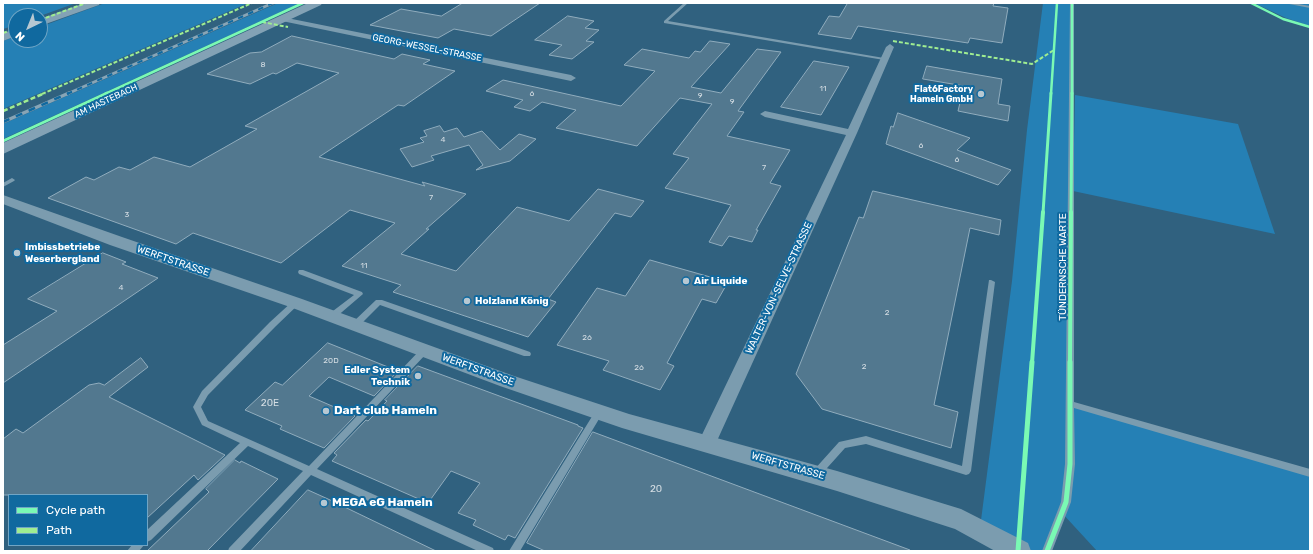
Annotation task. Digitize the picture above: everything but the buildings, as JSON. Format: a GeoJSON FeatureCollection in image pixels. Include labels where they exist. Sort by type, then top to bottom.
{"type":"FeatureCollection","features":[{"type":"Feature","properties":{"kind":"main road"},"geometry":{"type":"LineString","coordinates":[[48,20],[94,3]]}},
{"type":"Feature","properties":{"kind":"main road","name":"AM HASTEBACH"},"geometry":{"type":"LineString","coordinates":[[3,149],[317,3]]}},
{"type":"Feature","properties":{"kind":"street","name":"GEORG-WESSEL-STRASSE"},"geometry":{"type":"LineString","coordinates":[[282,19],[571,78]]}},
{"type":"Feature","properties":{"kind":"street","name":"WALTER-VON-SELVE-STRASSE"},"geometry":{"type":"LineString","coordinates":[[707,443],[852,133],[890,46]]}},
{"type":"Feature","properties":{"kind":"street"},"geometry":{"type":"LineString","coordinates":[[765,114],[852,133]]}},
{"type":"Feature","properties":{"kind":"street","name":"WERFTSTRASSE"},"geometry":{"type":"LineString","coordinates":[[3,199],[116,241],[332,316],[477,371],[599,412],[816,474],[961,520],[1019,551]]}},
{"type":"Feature","properties":{"kind":"lane"},"geometry":{"type":"LineString","coordinates":[[686,3],[665,22],[782,41],[882,65]]}},
{"type":"Feature","properties":{"kind":"lane","name":"TÜNDERNSCHE WARTE"},"geometry":{"type":"LineString","coordinates":[[1047,551],[1066,502],[1070,464],[1072,3]]}},
{"type":"Feature","properties":{"kind":"lane"},"geometry":{"type":"LineString","coordinates":[[1286,3],[1310,7]]}},
{"type":"Feature","properties":{"kind":"lane"},"geometry":{"type":"LineString","coordinates":[[3,185],[12,180]]}},
{"type":"Feature","properties":{"kind":"lane"},"geometry":{"type":"LineString","coordinates":[[301,272],[359,294],[332,316]]}},
{"type":"Feature","properties":{"kind":"lane"},"geometry":{"type":"LineString","coordinates":[[816,474],[842,445],[866,440],[966,471],[991,282]]}},
{"type":"Feature","properties":{"kind":"lane"},"geometry":{"type":"LineString","coordinates":[[355,325],[379,302],[527,354]]}},
{"type":"Feature","properties":{"kind":"lane"},"geometry":{"type":"LineString","coordinates":[[296,303],[273,324],[206,393],[197,407],[205,423],[489,551]]}},
{"type":"Feature","properties":{"kind":"lane"},"geometry":{"type":"LineString","coordinates":[[233,551],[424,351]]}},
{"type":"Feature","properties":{"kind":"lane"},"geometry":{"type":"LineString","coordinates":[[1071,404],[1310,473]]}},
{"type":"Feature","properties":{"kind":"lane"},"geometry":{"type":"LineString","coordinates":[[514,551],[599,412]]}},
{"type":"Feature","properties":{"kind":"lane"},"geometry":{"type":"LineString","coordinates":[[148,536],[247,442]]}},
{"type":"Feature","properties":{"kind":"shaded area"},"geometry":{"type":"Polygon","coordinates":[[[3,3],[76,3],[48,13],[48,8],[8,8],[8,27],[3,29],[3,3]]]}},
{"type":"Feature","properties":{"kind":"shaded area"},"geometry":{"type":"Polygon","coordinates":[[[105,3],[248,3],[3,109],[3,41],[8,39],[8,48],[48,48],[48,24],[105,3]]]}},
{"type":"Feature","properties":{"kind":"shaded area"},"geometry":{"type":"Polygon","coordinates":[[[278,3],[300,3],[3,139],[3,124],[278,3]]]}},
{"type":"Feature","properties":{"kind":"shaded area"},"geometry":{"type":"Polygon","coordinates":[[[1043,3],[1071,3],[1070,403],[1064,501],[1044,551],[1021,551],[980,528],[1012,281],[1027,130],[1043,3]]]}},
{"type":"Feature","properties":{"kind":"shaded area"},"geometry":{"type":"Polygon","coordinates":[[[1254,3],[1310,4],[1310,26],[1286,18],[1254,3]]]}},
{"type":"Feature","properties":{"kind":"shaded area"},"geometry":{"type":"Polygon","coordinates":[[[1075,95],[1238,124],[1275,234],[1073,191],[1075,95]]]}},
{"type":"Feature","properties":{"kind":"shaded area"},"geometry":{"type":"Polygon","coordinates":[[[1071,404],[1310,473],[1310,551],[1097,551],[1062,513],[1071,404]]]}},
{"type":"Feature","properties":{"kind":"railway"},"geometry":{"type":"LineString","coordinates":[[67,94],[273,3]]}},
{"type":"Feature","properties":{"kind":"railway"},"geometry":{"type":"LineString","coordinates":[[3,122],[69,93]]}},
{"type":"Feature","properties":{"kind":"marked path"},"geometry":{"type":"LineString","coordinates":[[48,17],[86,3]]}},
{"type":"Feature","properties":{"kind":"marked path"},"geometry":{"type":"LineString","coordinates":[[3,111],[252,3]]}},
{"type":"Feature","properties":{"kind":"marked path"},"geometry":{"type":"LineString","coordinates":[[262,22],[288,27]]}},
{"type":"Feature","properties":{"kind":"marked path"},"geometry":{"type":"LineString","coordinates":[[3,33],[8,31]]}},
{"type":"Feature","properties":{"kind":"marked path"},"geometry":{"type":"LineString","coordinates":[[893,41],[1032,64],[1054,50]]}},
{"type":"Feature","properties":{"kind":"cycle path"},"geometry":{"type":"LineString","coordinates":[[3,141],[303,3]]}},
{"type":"Feature","properties":{"kind":"cycle path"},"geometry":{"type":"LineString","coordinates":[[1018,551],[1024,486],[1057,3]]}},
{"type":"Feature","properties":{"kind":"cycle path"},"geometry":{"type":"LineString","coordinates":[[1047,551],[1066,502],[1070,464],[1072,3]]}},
{"type":"Feature","properties":{"kind":"cycle path"},"geometry":{"type":"LineString","coordinates":[[1251,3],[1283,19],[1310,27]]}},
{"type":"Feature","properties":{"kind":"place","name":"Flat6Factory Hameln GmbH"},"geometry":{"type":"Point","coordinates":[981,94]}},
{"type":"Feature","properties":{"kind":"place","name":"Imbissbetriebe Weserbergland"},"geometry":{"type":"Point","coordinates":[17,253]}},
{"type":"Feature","properties":{"kind":"place","name":"Air Liquide"},"geometry":{"type":"Point","coordinates":[686,281]}},
{"type":"Feature","properties":{"kind":"place","name":"Holzland König"},"geometry":{"type":"Point","coordinates":[467,301]}},
{"type":"Feature","properties":{"kind":"place","name":"Edler System Technik"},"geometry":{"type":"Point","coordinates":[418,376]}},
{"type":"Feature","properties":{"kind":"place","name":"Dart club Hameln"},"geometry":{"type":"Point","coordinates":[326,411]}},
{"type":"Feature","properties":{"kind":"place","name":"MEGA eG Hameln"},"geometry":{"type":"Point","coordinates":[324,503]}}]}
